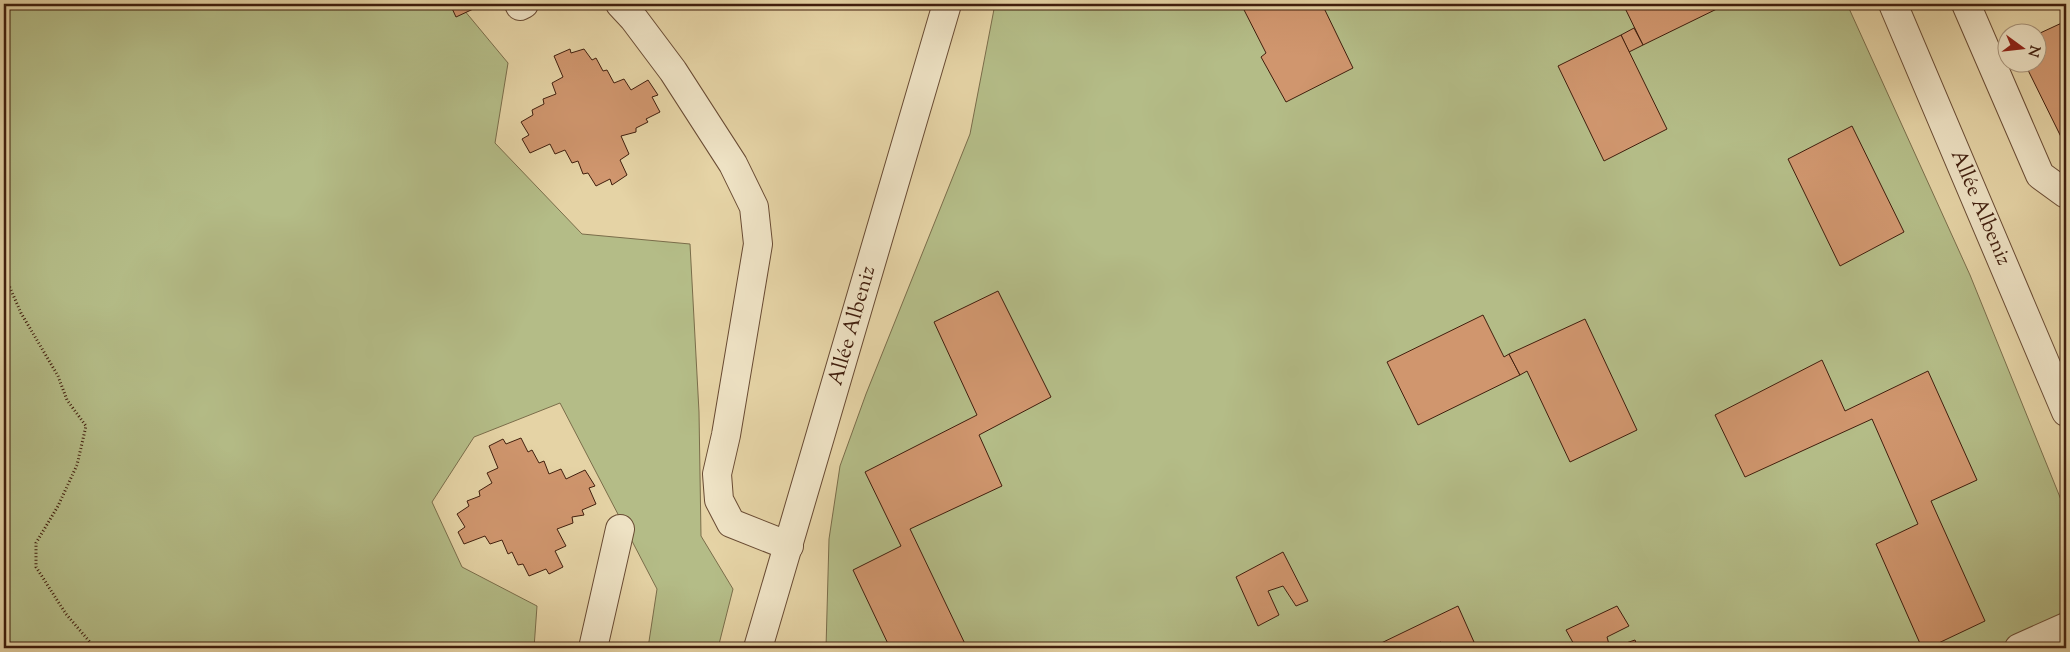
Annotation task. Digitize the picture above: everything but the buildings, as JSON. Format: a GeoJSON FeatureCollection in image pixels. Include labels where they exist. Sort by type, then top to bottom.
{"type":"FeatureCollection","features":[{"type":"Feature","properties":{"kind":"street"},"geometry":{"type":"LineString","coordinates":[[519,4],[520,6],[524,4]]}},
{"type":"Feature","properties":{"kind":"street"},"geometry":{"type":"LineString","coordinates":[[620,4],[634,19],[672,71],[733,164],[754,206],[758,244],[728,425],[717,474],[719,500],[731,523],[789,546]]}},
{"type":"Feature","properties":{"kind":"street","name":"Allée Albeniz"},"geometry":{"type":"LineString","coordinates":[[758,648],[947,4]]}},
{"type":"Feature","properties":{"kind":"street","name":"Allée Albeniz"},"geometry":{"type":"LineString","coordinates":[[1893,4],[2066,412]]}},
{"type":"Feature","properties":{"kind":"street"},"geometry":{"type":"LineString","coordinates":[[1966,4],[2040,175],[2066,194]]}},
{"type":"Feature","properties":{"kind":"street"},"geometry":{"type":"LineString","coordinates":[[593,648],[620,529]]}},
{"type":"Feature","properties":{"kind":"street"},"geometry":{"type":"LineString","coordinates":[[2018,648],[2066,627]]}},
{"type":"Feature","properties":{"kind":"path"},"geometry":{"type":"LineString","coordinates":[[4,274],[21,313],[58,376],[67,400],[86,426],[77,465],[58,506],[36,543],[36,566],[66,614],[95,648]]}},
{"type":"Feature","properties":{"kind":"green space"},"geometry":{"type":"Polygon","coordinates":[[[4,4],[459,4],[508,63],[495,143],[582,234],[690,244],[699,412],[701,536],[733,589],[718,648],[648,648],[657,589],[560,403],[474,437],[432,502],[462,567],[537,606],[534,648],[4,648],[4,4]]]}},
{"type":"Feature","properties":{"kind":"green space"},"geometry":{"type":"Polygon","coordinates":[[[995,4],[1847,4],[1970,275],[2066,512],[2066,648],[826,648],[829,539],[840,466],[866,394],[970,134],[995,4]]]}}]}
